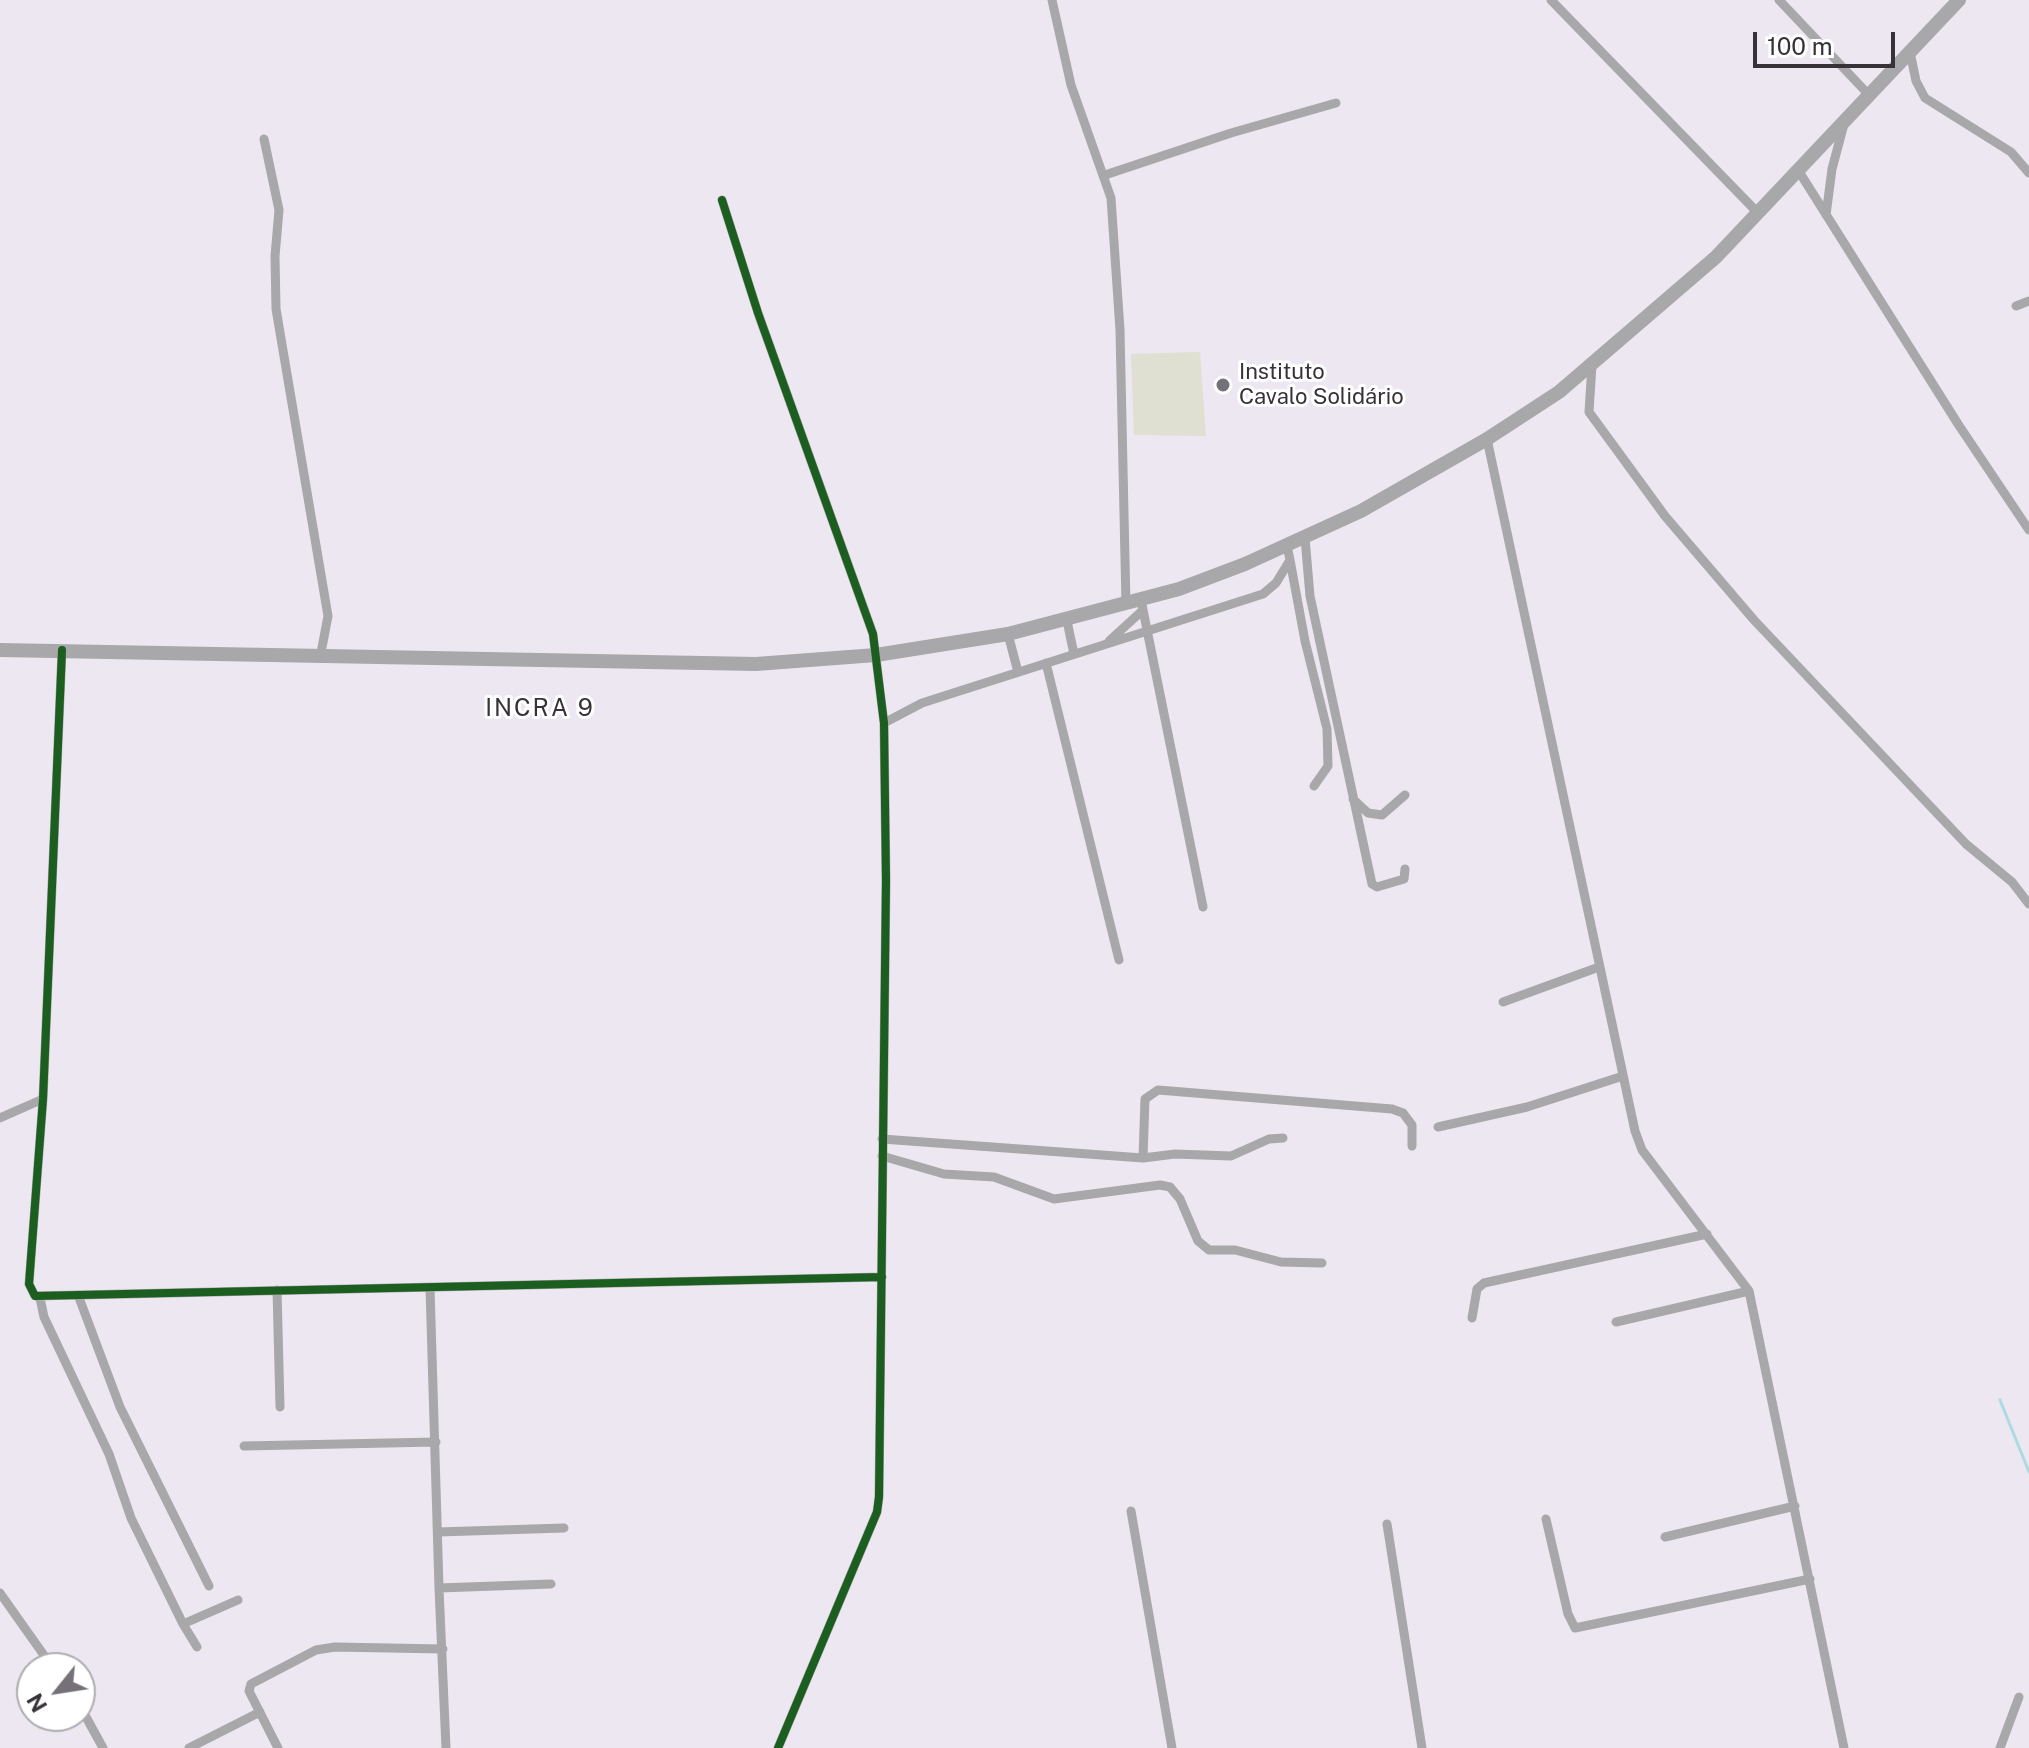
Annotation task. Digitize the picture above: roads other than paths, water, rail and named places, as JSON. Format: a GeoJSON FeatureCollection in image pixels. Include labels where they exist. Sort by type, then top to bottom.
{"type":"FeatureCollection","features":[{"type":"Feature","properties":{"kind":"main road"},"geometry":{"type":"LineString","coordinates":[[0,650],[756,664],[876,655],[1008,634],[1126,605],[1142,605],[1179,589],[1288,553],[1305,538],[1361,511],[1487,439],[1559,392],[1716,257],[1959,0]]}},
{"type":"Feature","properties":{"kind":"street"},"geometry":{"type":"LineString","coordinates":[[1052,0],[1071,85],[1111,198],[1118,267],[1126,605]]}},
{"type":"Feature","properties":{"kind":"street"},"geometry":{"type":"LineString","coordinates":[[1551,0],[1758,213]]}},
{"type":"Feature","properties":{"kind":"street"},"geometry":{"type":"LineString","coordinates":[[1779,0],[1869,95]]}},
{"type":"Feature","properties":{"kind":"street"},"geometry":{"type":"LineString","coordinates":[[1910,52],[1916,81],[1925,98],[2011,152],[2029,173]]}},
{"type":"Feature","properties":{"kind":"street"},"geometry":{"type":"LineString","coordinates":[[1105,175],[1231,133],[1336,103]]}},
{"type":"Feature","properties":{"kind":"street"},"geometry":{"type":"LineString","coordinates":[[1826,215],[1832,169],[1845,120]]}},
{"type":"Feature","properties":{"kind":"street"},"geometry":{"type":"LineString","coordinates":[[264,139],[279,210],[275,256],[278,323],[328,616],[320,658]]}},
{"type":"Feature","properties":{"kind":"street"},"geometry":{"type":"LineString","coordinates":[[1798,170],[2029,530]]}},
{"type":"Feature","properties":{"kind":"street"},"geometry":{"type":"LineString","coordinates":[[722,200],[758,313],[873,634],[884,723],[883,1433],[877,1512],[778,1748]]}},
{"type":"Feature","properties":{"kind":"street"},"geometry":{"type":"LineString","coordinates":[[2016,306],[2029,301]]}},
{"type":"Feature","properties":{"kind":"street"},"geometry":{"type":"LineString","coordinates":[[1592,365],[1589,412],[1665,516],[1754,620],[1966,844],[2012,882],[2029,904]]}},
{"type":"Feature","properties":{"kind":"street"},"geometry":{"type":"LineString","coordinates":[[1487,439],[1638,1143],[1749,1291],[1844,1748]]}},
{"type":"Feature","properties":{"kind":"street"},"geometry":{"type":"LineString","coordinates":[[1305,538],[1310,596],[1372,884],[1377,887],[1404,879],[1405,869]]}},
{"type":"Feature","properties":{"kind":"street"},"geometry":{"type":"LineString","coordinates":[[884,723],[922,703],[1263,594],[1276,583],[1288,553]]}},
{"type":"Feature","properties":{"kind":"street"},"geometry":{"type":"LineString","coordinates":[[1288,553],[1305,641],[1327,729],[1328,766],[1314,786]]}},
{"type":"Feature","properties":{"kind":"street"},"geometry":{"type":"LineString","coordinates":[[1142,605],[1203,907]]}},
{"type":"Feature","properties":{"kind":"street"},"geometry":{"type":"LineString","coordinates":[[1107,644],[1142,605]]}},
{"type":"Feature","properties":{"kind":"street"},"geometry":{"type":"LineString","coordinates":[[1067,621],[1074,654]]}},
{"type":"Feature","properties":{"kind":"street"},"geometry":{"type":"LineString","coordinates":[[1008,634],[1018,672]]}},
{"type":"Feature","properties":{"kind":"street"},"geometry":{"type":"LineString","coordinates":[[62,650],[43,1099],[29,1284],[35,1296],[882,1277]]}},
{"type":"Feature","properties":{"kind":"street"},"geometry":{"type":"LineString","coordinates":[[1046,663],[1119,960]]}},
{"type":"Feature","properties":{"kind":"street"},"geometry":{"type":"LineString","coordinates":[[1353,799],[1368,813],[1382,815],[1405,795]]}},
{"type":"Feature","properties":{"kind":"street"},"geometry":{"type":"LineString","coordinates":[[1503,1002],[1599,967]]}},
{"type":"Feature","properties":{"kind":"street"},"geometry":{"type":"LineString","coordinates":[[1438,1127],[1527,1107],[1623,1076]]}},
{"type":"Feature","properties":{"kind":"street"},"geometry":{"type":"LineString","coordinates":[[1143,1158],[1145,1099],[1158,1090],[1392,1109],[1403,1113],[1412,1125],[1412,1146]]}},
{"type":"Feature","properties":{"kind":"street"},"geometry":{"type":"LineString","coordinates":[[0,1118],[43,1099]]}},
{"type":"Feature","properties":{"kind":"street"},"geometry":{"type":"LineString","coordinates":[[882,1139],[1143,1158],[1175,1154],[1231,1156],[1269,1139],[1283,1138]]}},
{"type":"Feature","properties":{"kind":"street"},"geometry":{"type":"LineString","coordinates":[[882,1156],[944,1174],[994,1177],[1054,1199],[1160,1185],[1170,1187],[1180,1199],[1198,1241],[1209,1250],[1235,1250],[1281,1262],[1322,1263]]}},
{"type":"Feature","properties":{"kind":"street"},"geometry":{"type":"LineString","coordinates":[[1472,1318],[1477,1289],[1484,1283],[1707,1234]]}},
{"type":"Feature","properties":{"kind":"street"},"geometry":{"type":"LineString","coordinates":[[430,1288],[446,1748]]}},
{"type":"Feature","properties":{"kind":"street"},"geometry":{"type":"LineString","coordinates":[[277,1290],[280,1407]]}},
{"type":"Feature","properties":{"kind":"street"},"geometry":{"type":"LineString","coordinates":[[1616,1322],[1749,1291]]}},
{"type":"Feature","properties":{"kind":"street"},"geometry":{"type":"LineString","coordinates":[[78,1295],[120,1407],[209,1586]]}},
{"type":"Feature","properties":{"kind":"street"},"geometry":{"type":"LineString","coordinates":[[40,1298],[44,1317],[109,1454],[131,1518],[197,1647]]}},
{"type":"Feature","properties":{"kind":"street"},"geometry":{"type":"LineString","coordinates":[[244,1446],[436,1442]]}},
{"type":"Feature","properties":{"kind":"street"},"geometry":{"type":"LineString","coordinates":[[1665,1537],[1795,1506]]}},
{"type":"Feature","properties":{"kind":"street"},"geometry":{"type":"LineString","coordinates":[[1131,1511],[1172,1748]]}},
{"type":"Feature","properties":{"kind":"street"},"geometry":{"type":"LineString","coordinates":[[1546,1519],[1568,1614],[1575,1628],[1810,1579]]}},
{"type":"Feature","properties":{"kind":"street"},"geometry":{"type":"LineString","coordinates":[[1387,1524],[1422,1748]]}},
{"type":"Feature","properties":{"kind":"street"},"geometry":{"type":"LineString","coordinates":[[438,1532],[564,1528]]}},
{"type":"Feature","properties":{"kind":"street"},"geometry":{"type":"LineString","coordinates":[[439,1588],[551,1584]]}},
{"type":"Feature","properties":{"kind":"street"},"geometry":{"type":"LineString","coordinates":[[0,1593],[42,1652]]}},
{"type":"Feature","properties":{"kind":"street"},"geometry":{"type":"LineString","coordinates":[[183,1624],[238,1600]]}},
{"type":"Feature","properties":{"kind":"street"},"geometry":{"type":"LineString","coordinates":[[278,1748],[249,1691],[251,1684],[316,1650],[335,1647],[443,1649]]}},
{"type":"Feature","properties":{"kind":"street"},"geometry":{"type":"LineString","coordinates":[[2000,1748],[2019,1697]]}},
{"type":"Feature","properties":{"kind":"street"},"geometry":{"type":"LineString","coordinates":[[189,1748],[260,1712]]}},
{"type":"Feature","properties":{"kind":"waterway"},"geometry":{"type":"LineString","coordinates":[[2000,1400],[2029,1472]]}},
{"type":"Feature","properties":{"kind":"place","name":"Instituto Cavalo Solidário"},"geometry":{"type":"Point","coordinates":[1223,385]}},
{"type":"Feature","properties":{"kind":"district","name":"INCRA 9"},"geometry":{"type":"Point","coordinates":[540,709]}}]}
